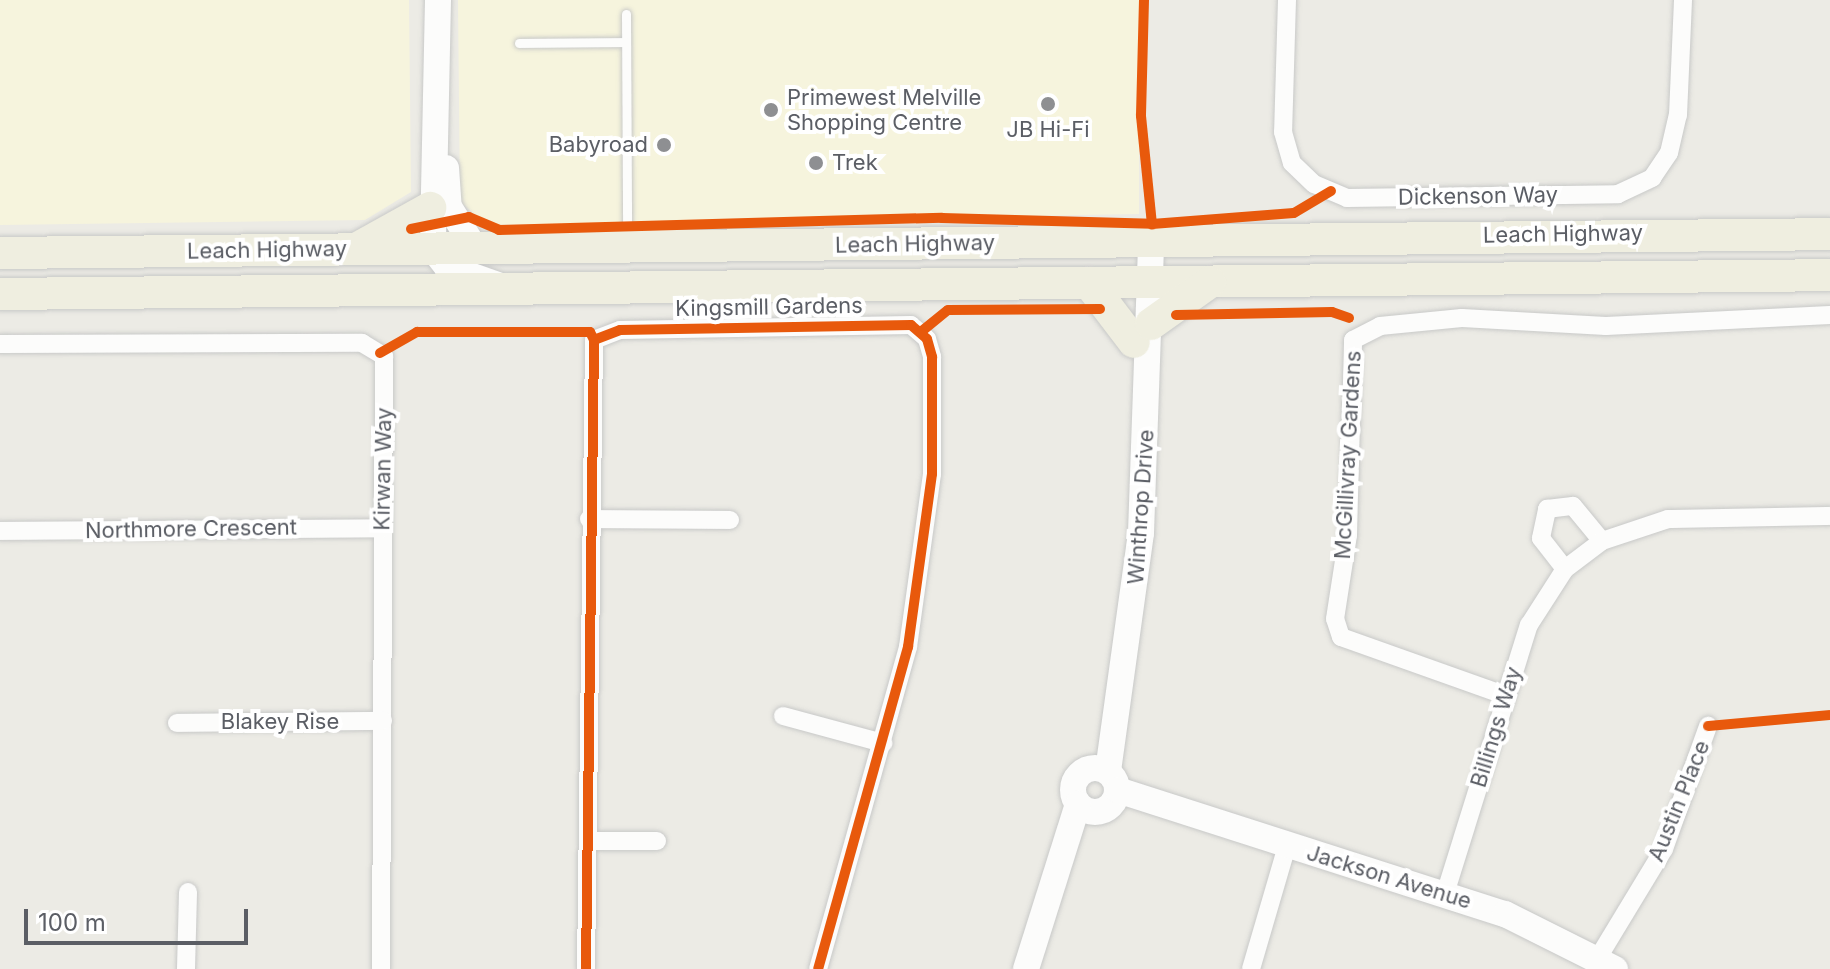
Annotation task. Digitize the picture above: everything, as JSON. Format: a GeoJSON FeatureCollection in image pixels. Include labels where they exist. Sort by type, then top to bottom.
{"type":"FeatureCollection","features":[{"type":"Feature","properties":{"kind":"highway"},"geometry":{"type":"LineString","coordinates":[[356,249],[430,208]]}},
{"type":"Feature","properties":{"kind":"highway"},"geometry":{"type":"LineString","coordinates":[[1597,233],[1650,220],[1830,210]]}},
{"type":"Feature","properties":{"kind":"highway","name":"Leach Highway"},"geometry":{"type":"LineString","coordinates":[[0,253],[1597,233],[1830,234]]}},
{"type":"Feature","properties":{"kind":"highway","name":"Leach Highway"},"geometry":{"type":"LineString","coordinates":[[0,294],[1830,275]]}},
{"type":"Feature","properties":{"kind":"highway"},"geometry":{"type":"LineString","coordinates":[[1089,283],[1142,333],[1210,282]]}},
{"type":"Feature","properties":{"kind":"street"},"geometry":{"type":"LineString","coordinates":[[438,0],[438,96],[430,208],[433,249],[447,267],[505,289]]}},
{"type":"Feature","properties":{"kind":"street","name":"Dickenson Way"},"geometry":{"type":"LineString","coordinates":[[1287,0],[1283,132],[1292,163],[1314,184],[1347,198],[1618,194],[1652,178],[1669,153],[1678,115],[1683,0]]}},
{"type":"Feature","properties":{"kind":"street"},"geometry":{"type":"LineString","coordinates":[[438,96],[449,207],[475,248]]}},
{"type":"Feature","properties":{"kind":"street","name":"Winthrop Drive"},"geometry":{"type":"LineString","coordinates":[[1039,969],[1101,791],[1129,536],[1142,333],[1142,241]]}},
{"type":"Feature","properties":{"kind":"street","name":"McGillivray Gardens"},"geometry":{"type":"LineString","coordinates":[[1504,695],[1341,637],[1335,619],[1348,535],[1353,340],[1380,326],[1462,318],[1606,326],[1830,315]]}},
{"type":"Feature","properties":{"kind":"street","name":"Kingsmill Gardens"},"geometry":{"type":"LineString","coordinates":[[586,969],[590,359],[594,340],[604,334],[896,325],[922,331],[932,357],[932,474],[908,647],[818,969]]}},
{"type":"Feature","properties":{"kind":"street","name":"Kirwan Way"},"geometry":{"type":"LineString","coordinates":[[0,344],[362,343],[384,356],[381,969]]}},
{"type":"Feature","properties":{"kind":"street"},"geometry":{"type":"LineString","coordinates":[[1565,569],[1541,538],[1547,509],[1573,506],[1602,541]]}},
{"type":"Feature","properties":{"kind":"street","name":"Billings Way"},"geometry":{"type":"LineString","coordinates":[[1445,894],[1504,695],[1529,625],[1565,569],[1602,541],[1668,519],[1830,516]]}},
{"type":"Feature","properties":{"kind":"street"},"geometry":{"type":"LineString","coordinates":[[589,519],[730,520]]}},
{"type":"Feature","properties":{"kind":"street","name":"Northmore Crescent"},"geometry":{"type":"LineString","coordinates":[[0,531],[382,528]]}},
{"type":"Feature","properties":{"kind":"street"},"geometry":{"type":"LineString","coordinates":[[783,716],[883,743]]}},
{"type":"Feature","properties":{"kind":"street","name":"Blakey Rise"},"geometry":{"type":"LineString","coordinates":[[177,723],[383,721]]}},
{"type":"Feature","properties":{"kind":"street","name":"Austin Place"},"geometry":{"type":"LineString","coordinates":[[1607,963],[1664,849],[1708,726]]}},
{"type":"Feature","properties":{"kind":"street","name":"Winthrop Drive"},"geometry":{"type":"LineString","coordinates":[[1026,969],[1101,791]]}},
{"type":"Feature","properties":{"kind":"street","name":"Jackson Avenue"},"geometry":{"type":"LineString","coordinates":[[1101,791],[1445,894],[1607,963]]}},
{"type":"Feature","properties":{"kind":"street"},"geometry":{"type":"LineString","coordinates":[[588,841],[657,841]]}},
{"type":"Feature","properties":{"kind":"street"},"geometry":{"type":"LineString","coordinates":[[1251,969],[1287,846]]}},
{"type":"Feature","properties":{"kind":"street"},"geometry":{"type":"LineString","coordinates":[[186,969],[188,892]]}},
{"type":"Feature","properties":{"kind":"lane"},"geometry":{"type":"LineString","coordinates":[[626,14],[628,247]]}},
{"type":"Feature","properties":{"kind":"lane"},"geometry":{"type":"LineString","coordinates":[[519,43],[626,42]]}},
{"type":"Feature","properties":{"kind":"shaded area"},"geometry":{"type":"Polygon","coordinates":[[[0,0],[409,0],[411,192],[365,220],[0,225],[0,0]]]}},
{"type":"Feature","properties":{"kind":"shaded area"},"geometry":{"type":"Polygon","coordinates":[[[458,0],[1139,0],[1139,214],[487,225],[460,202],[458,0]]]}},
{"type":"Feature","properties":{"kind":"cycle path"},"geometry":{"type":"LineString","coordinates":[[1144,0],[1141,116],[1152,224]]}},
{"type":"Feature","properties":{"kind":"cycle path"},"geometry":{"type":"LineString","coordinates":[[411,229],[469,217],[499,230],[942,218],[1152,224],[1294,213],[1331,191]]}},
{"type":"Feature","properties":{"kind":"cycle path"},"geometry":{"type":"LineString","coordinates":[[922,331],[948,310],[1100,309]]}},
{"type":"Feature","properties":{"kind":"cycle path"},"geometry":{"type":"LineString","coordinates":[[1176,315],[1332,312],[1349,318]]}},
{"type":"Feature","properties":{"kind":"cycle path"},"geometry":{"type":"LineString","coordinates":[[586,969],[594,340],[620,330],[911,325],[927,339],[932,357],[932,474],[908,647],[818,969]]}},
{"type":"Feature","properties":{"kind":"cycle path"},"geometry":{"type":"LineString","coordinates":[[380,353],[417,332],[590,332],[594,340]]}},
{"type":"Feature","properties":{"kind":"cycle path"},"geometry":{"type":"LineString","coordinates":[[1708,726],[1830,715]]}},
{"type":"Feature","properties":{"kind":"place","name":"JB Hi-Fi"},"geometry":{"type":"Point","coordinates":[1048,104]}},
{"type":"Feature","properties":{"kind":"place","name":"Primewest Melville Shopping Centre"},"geometry":{"type":"Point","coordinates":[771,110]}},
{"type":"Feature","properties":{"kind":"place","name":"Babyroad"},"geometry":{"type":"Point","coordinates":[664,145]}},
{"type":"Feature","properties":{"kind":"place","name":"Trek"},"geometry":{"type":"Point","coordinates":[816,163]}}]}
